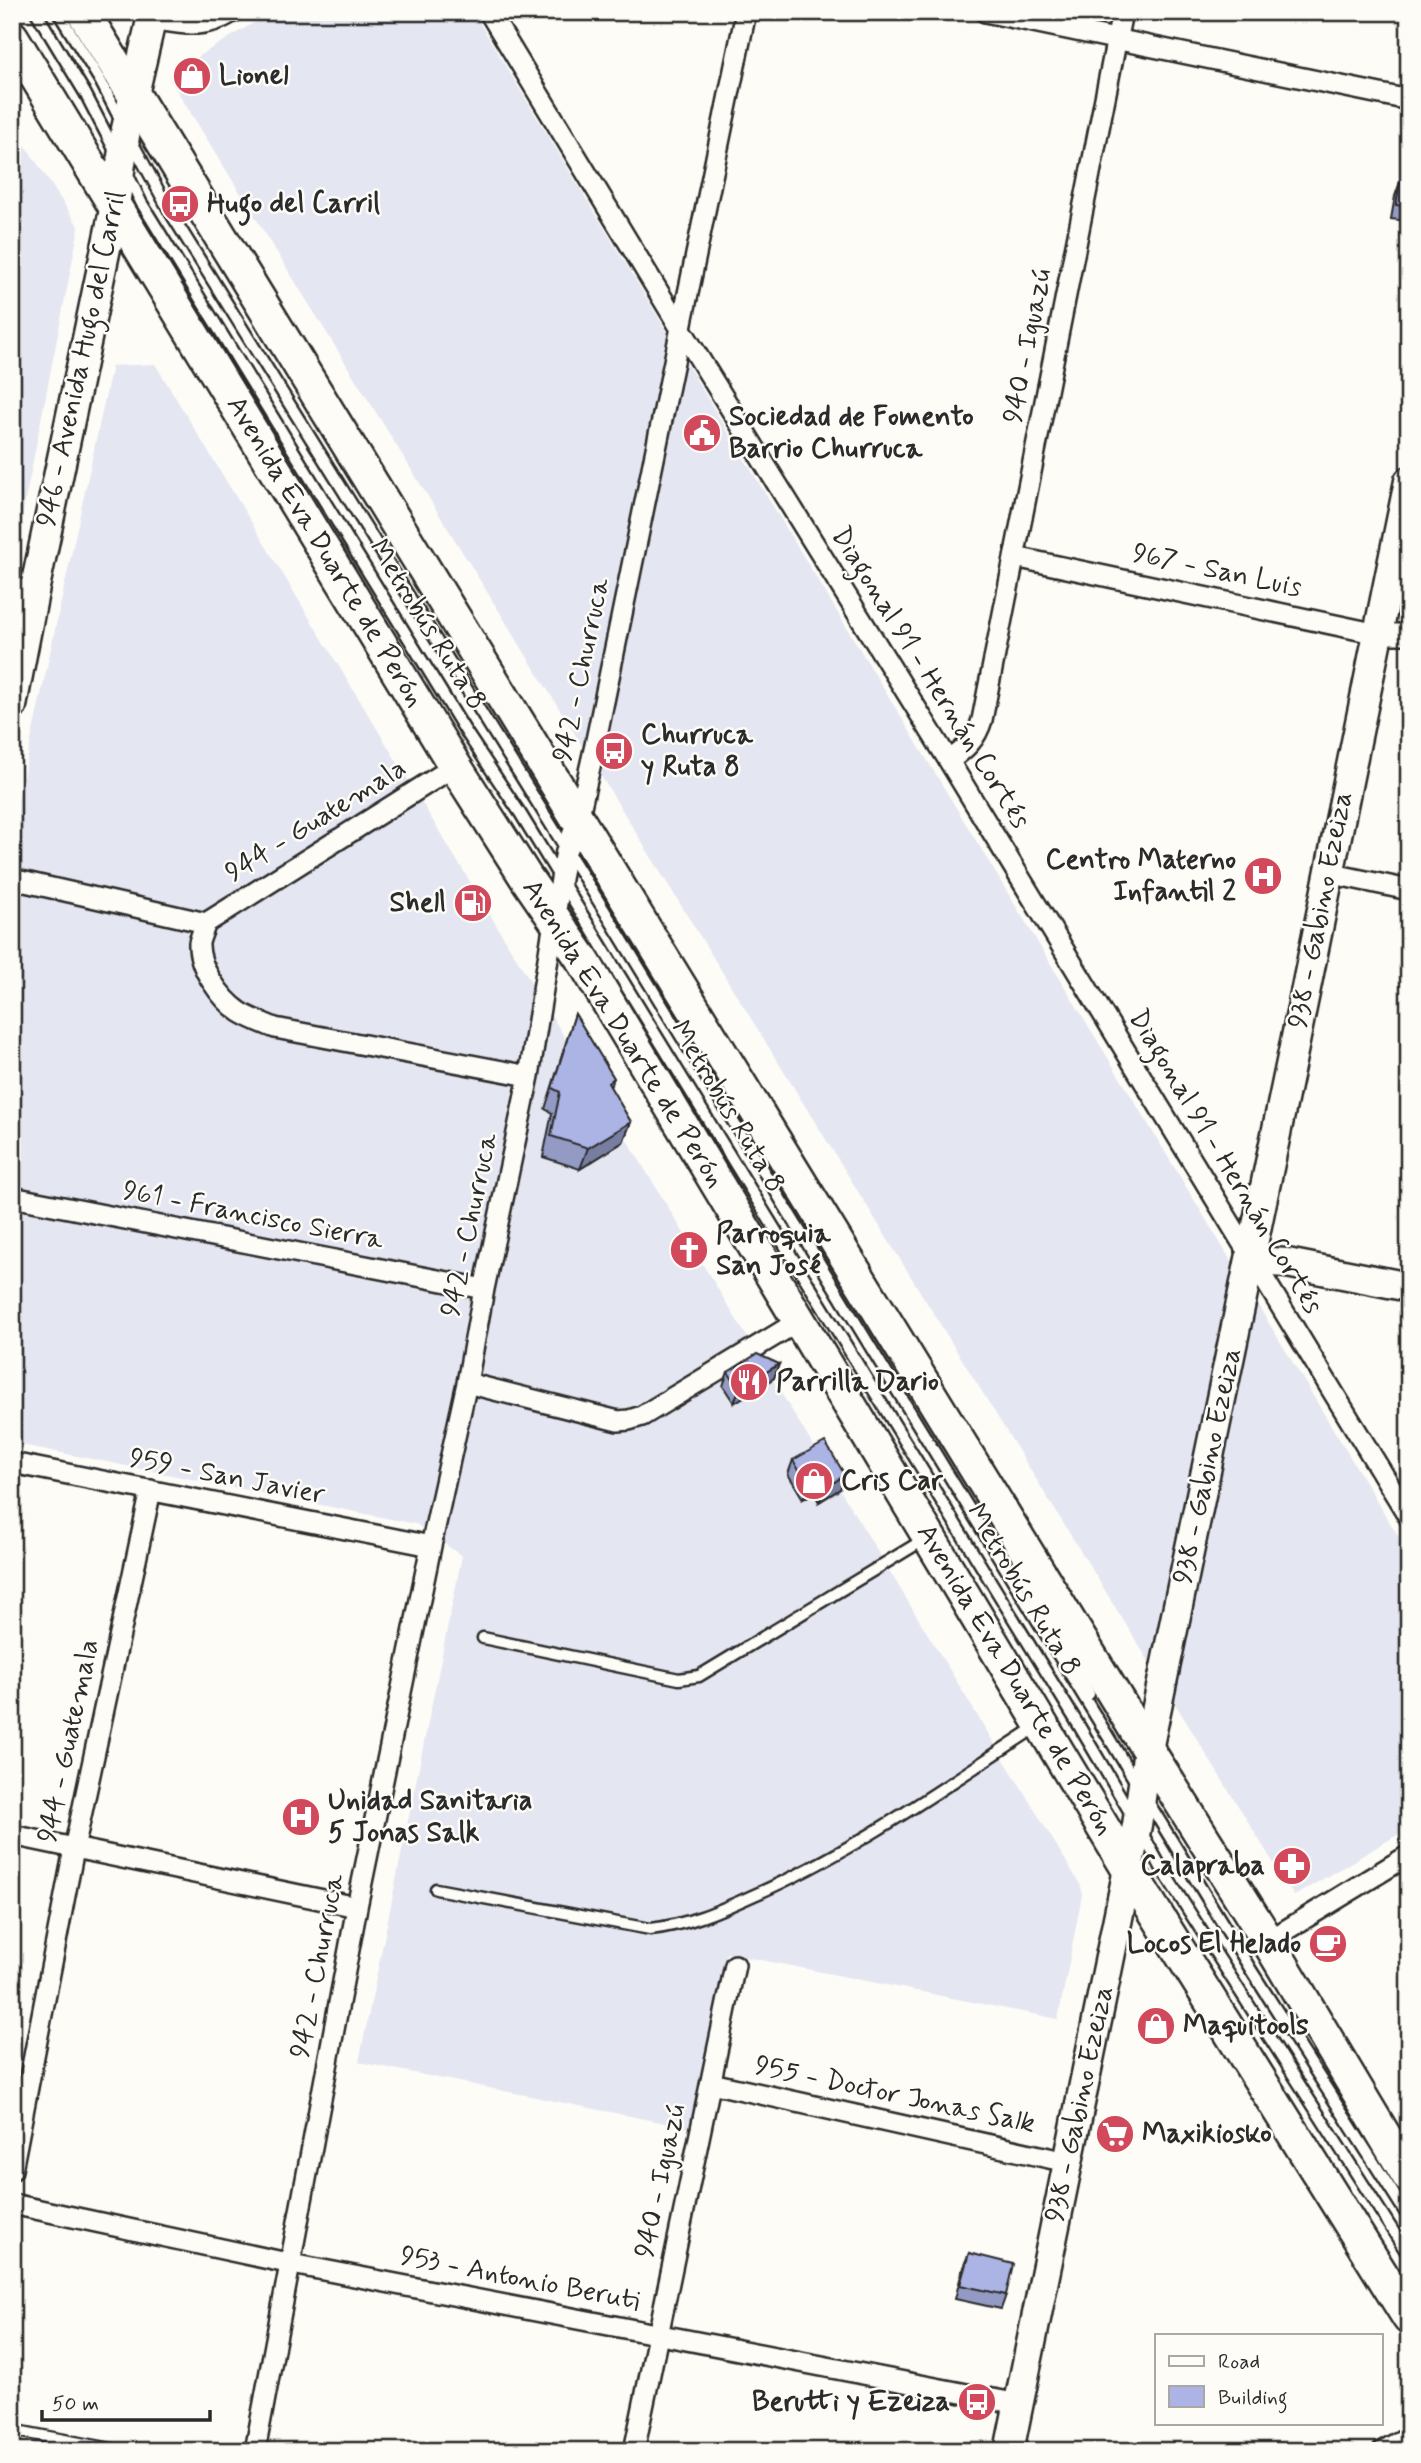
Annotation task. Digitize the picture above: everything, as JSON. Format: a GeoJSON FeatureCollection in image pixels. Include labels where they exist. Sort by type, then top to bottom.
{"type":"FeatureCollection","features":[{"type":"Feature","properties":{"kind":"main road"},"geometry":{"type":"LineString","coordinates":[[83,12],[1148,1750],[1268,1941],[1409,2177]]}},
{"type":"Feature","properties":{"kind":"main road","name":"Avenida Eva Duarte de Perón"},"geometry":{"type":"LineString","coordinates":[[12,37],[455,766],[584,962],[1129,1869],[1409,2318]]}},
{"type":"Feature","properties":{"kind":"street"},"geometry":{"type":"LineString","coordinates":[[152,16],[196,25],[210,23],[233,12]]}},
{"type":"Feature","properties":{"kind":"street","name":"Diagonal 91 - Hernán Cortés"},"geometry":{"type":"LineString","coordinates":[[489,12],[1409,1517]]}},
{"type":"Feature","properties":{"kind":"street","name":"942 - Churruca"},"geometry":{"type":"LineString","coordinates":[[255,2451],[357,1906],[529,1076],[566,851],[578,820],[746,12]]}},
{"type":"Feature","properties":{"kind":"street"},"geometry":{"type":"LineString","coordinates":[[985,12],[1409,100]]}},
{"type":"Feature","properties":{"kind":"street","name":"940 - Iguazú"},"geometry":{"type":"LineString","coordinates":[[949,761],[971,743],[978,733],[1122,12]]}},
{"type":"Feature","properties":{"kind":"street","name":"946 - Avenida Hugo del Carril"},"geometry":{"type":"LineString","coordinates":[[12,706],[23,590],[115,205],[126,129],[152,16]]}},
{"type":"Feature","properties":{"kind":"street","name":"938 - Gabino Ezeiza"},"geometry":{"type":"LineString","coordinates":[[1009,2451],[1138,1825],[1148,1750],[1252,1261],[1409,481]]}},
{"type":"Feature","properties":{"kind":"street","name":"967 - San Luis"},"geometry":{"type":"LineString","coordinates":[[1015,557],[1378,634],[1409,634]]}},
{"type":"Feature","properties":{"kind":"street","name":"944 - Guatemala"},"geometry":{"type":"LineString","coordinates":[[206,923],[455,766]]}},
{"type":"Feature","properties":{"kind":"street"},"geometry":{"type":"LineString","coordinates":[[1328,873],[1409,890]]}},
{"type":"Feature","properties":{"kind":"street"},"geometry":{"type":"LineString","coordinates":[[12,880],[206,923],[199,942],[202,962],[216,987],[237,1010],[256,1021],[275,1028],[529,1076]]}},
{"type":"Feature","properties":{"kind":"street","name":"961 - Francisco Sierra"},"geometry":{"type":"LineString","coordinates":[[12,1197],[484,1289]]}},
{"type":"Feature","properties":{"kind":"street"},"geometry":{"type":"LineString","coordinates":[[1252,1261],[1287,1263],[1409,1287]]}},
{"type":"Feature","properties":{"kind":"street"},"geometry":{"type":"LineString","coordinates":[[467,1384],[618,1421],[629,1420],[642,1416],[799,1321]]}},
{"type":"Feature","properties":{"kind":"street","name":"959 - San Javier"},"geometry":{"type":"LineString","coordinates":[[12,1463],[431,1546]]}},
{"type":"Feature","properties":{"kind":"street","name":"944 - Guatemala"},"geometry":{"type":"LineString","coordinates":[[12,2169],[74,1849],[151,1490]]}},
{"type":"Feature","properties":{"kind":"street"},"geometry":{"type":"LineString","coordinates":[[12,1835],[357,1906]]}},
{"type":"Feature","properties":{"kind":"street"},"geometry":{"type":"LineString","coordinates":[[1268,1941],[1409,1855]]}},
{"type":"Feature","properties":{"kind":"street","name":"940 - Iguazú"},"geometry":{"type":"LineString","coordinates":[[635,2451],[657,2333],[735,1965]]}},
{"type":"Feature","properties":{"kind":"street","name":"955 - Doctor Jonas Salk"},"geometry":{"type":"LineString","coordinates":[[711,2083],[1067,2162]]}},
{"type":"Feature","properties":{"kind":"street","name":"953 - Antonio Beruti"},"geometry":{"type":"LineString","coordinates":[[12,2204],[292,2264],[1019,2404]]}},
{"type":"Feature","properties":{"kind":"street"},"geometry":{"type":"LineString","coordinates":[[1383,2451],[1409,2436]]}},
{"type":"Feature","properties":{"kind":"lane","name":"Metrobús Ruta 8"},"geometry":{"type":"LineString","coordinates":[[36,12],[85,93],[155,226],[466,732],[561,879],[1071,1712],[1162,1869],[1409,2256]]}},
{"type":"Feature","properties":{"kind":"lane","name":"Metrobús Ruta 8"},"geometry":{"type":"LineString","coordinates":[[58,12],[101,82],[170,212],[566,851],[1251,1970],[1409,2218]]}},
{"type":"Feature","properties":{"kind":"lane"},"geometry":{"type":"LineString","coordinates":[[924,1383],[985,1505]]}},
{"type":"Feature","properties":{"kind":"lane"},"geometry":{"type":"LineString","coordinates":[[483,1638],[679,1679],[699,1676],[929,1537]]}},
{"type":"Feature","properties":{"kind":"lane"},"geometry":{"type":"LineString","coordinates":[[1010,1553],[1072,1660],[1117,1751]]}},
{"type":"Feature","properties":{"kind":"lane"},"geometry":{"type":"LineString","coordinates":[[436,1889],[650,1929],[672,1927],[701,1918],[811,1870],[1041,1723]]}},
{"type":"Feature","properties":{"kind":"lane"},"geometry":{"type":"LineString","coordinates":[[12,2430],[122,2451]]}},
{"type":"Feature","properties":{"kind":"shaded area"},"geometry":{"type":"Polygon","coordinates":[[[272,12],[473,12],[1409,1554],[1409,1828],[1294,1896],[171,81],[174,71],[272,12]]]}},
{"type":"Feature","properties":{"kind":"shaded area"},"geometry":{"type":"Polygon","coordinates":[[[12,125],[79,227],[15,552],[12,553],[12,125]]]}},
{"type":"Feature","properties":{"kind":"shaded area"},"geometry":{"type":"Polygon","coordinates":[[[155,364],[1081,1886],[1082,1895],[1058,2019],[726,1953],[690,2128],[359,2062],[462,1556],[416,1524],[12,1443],[12,829],[112,366],[155,364]]]}},
{"type":"Feature","properties":{"kind":"building"},"geometry":{"type":"Polygon","coordinates":[[[1400,182],[1409,184],[1409,207],[1396,205],[1400,182]]]}},
{"type":"Feature","properties":{"kind":"building"},"geometry":{"type":"Polygon","coordinates":[[[575,1014],[614,1078],[608,1083],[631,1122],[588,1148],[551,1136],[560,1092],[552,1088],[575,1014]]]}},
{"type":"Feature","properties":{"kind":"building"},"geometry":{"type":"Polygon","coordinates":[[[757,1354],[779,1364],[739,1389],[728,1372],[757,1354]]]}},
{"type":"Feature","properties":{"kind":"building"},"geometry":{"type":"Polygon","coordinates":[[[825,1442],[845,1475],[825,1488],[819,1479],[808,1485],[793,1460],[825,1442]]]}},
{"type":"Feature","properties":{"kind":"building"},"geometry":{"type":"Polygon","coordinates":[[[969,2253],[1013,2264],[1006,2295],[960,2285],[969,2253]]]}},
{"type":"Feature","properties":{"kind":"place","name":"Lionel"},"geometry":{"type":"Point","coordinates":[192,76]}},
{"type":"Feature","properties":{"kind":"place","name":"Hugo del Carril"},"geometry":{"type":"Point","coordinates":[180,204]}},
{"type":"Feature","properties":{"kind":"place","name":"Sociedad de Fomento Barrio Churruca"},"geometry":{"type":"Point","coordinates":[702,433]}},
{"type":"Feature","properties":{"kind":"place","name":"Churruca y Ruta 8"},"geometry":{"type":"Point","coordinates":[614,751]}},
{"type":"Feature","properties":{"kind":"place","name":"Centro Materno Infantil 2"},"geometry":{"type":"Point","coordinates":[1263,876]}},
{"type":"Feature","properties":{"kind":"place","name":"Shell"},"geometry":{"type":"Point","coordinates":[473,903]}},
{"type":"Feature","properties":{"kind":"place","name":"Parroquia San José"},"geometry":{"type":"Point","coordinates":[689,1250]}},
{"type":"Feature","properties":{"kind":"place","name":"Parrilla Dario"},"geometry":{"type":"Point","coordinates":[749,1382]}},
{"type":"Feature","properties":{"kind":"place","name":"Cris Car"},"geometry":{"type":"Point","coordinates":[814,1481]}},
{"type":"Feature","properties":{"kind":"place","name":"Unidad Sanitaria 5 Jonas Salk"},"geometry":{"type":"Point","coordinates":[301,1817]}},
{"type":"Feature","properties":{"kind":"place","name":"Calapraba"},"geometry":{"type":"Point","coordinates":[1292,1866]}},
{"type":"Feature","properties":{"kind":"place","name":"Locos El Helado"},"geometry":{"type":"Point","coordinates":[1328,1944]}},
{"type":"Feature","properties":{"kind":"place","name":"Maquitools"},"geometry":{"type":"Point","coordinates":[1156,2026]}},
{"type":"Feature","properties":{"kind":"place","name":"Maxikiosko"},"geometry":{"type":"Point","coordinates":[1115,2134]}},
{"type":"Feature","properties":{"kind":"place","name":"Berutti y Ezeiza"},"geometry":{"type":"Point","coordinates":[977,2402]}}]}
